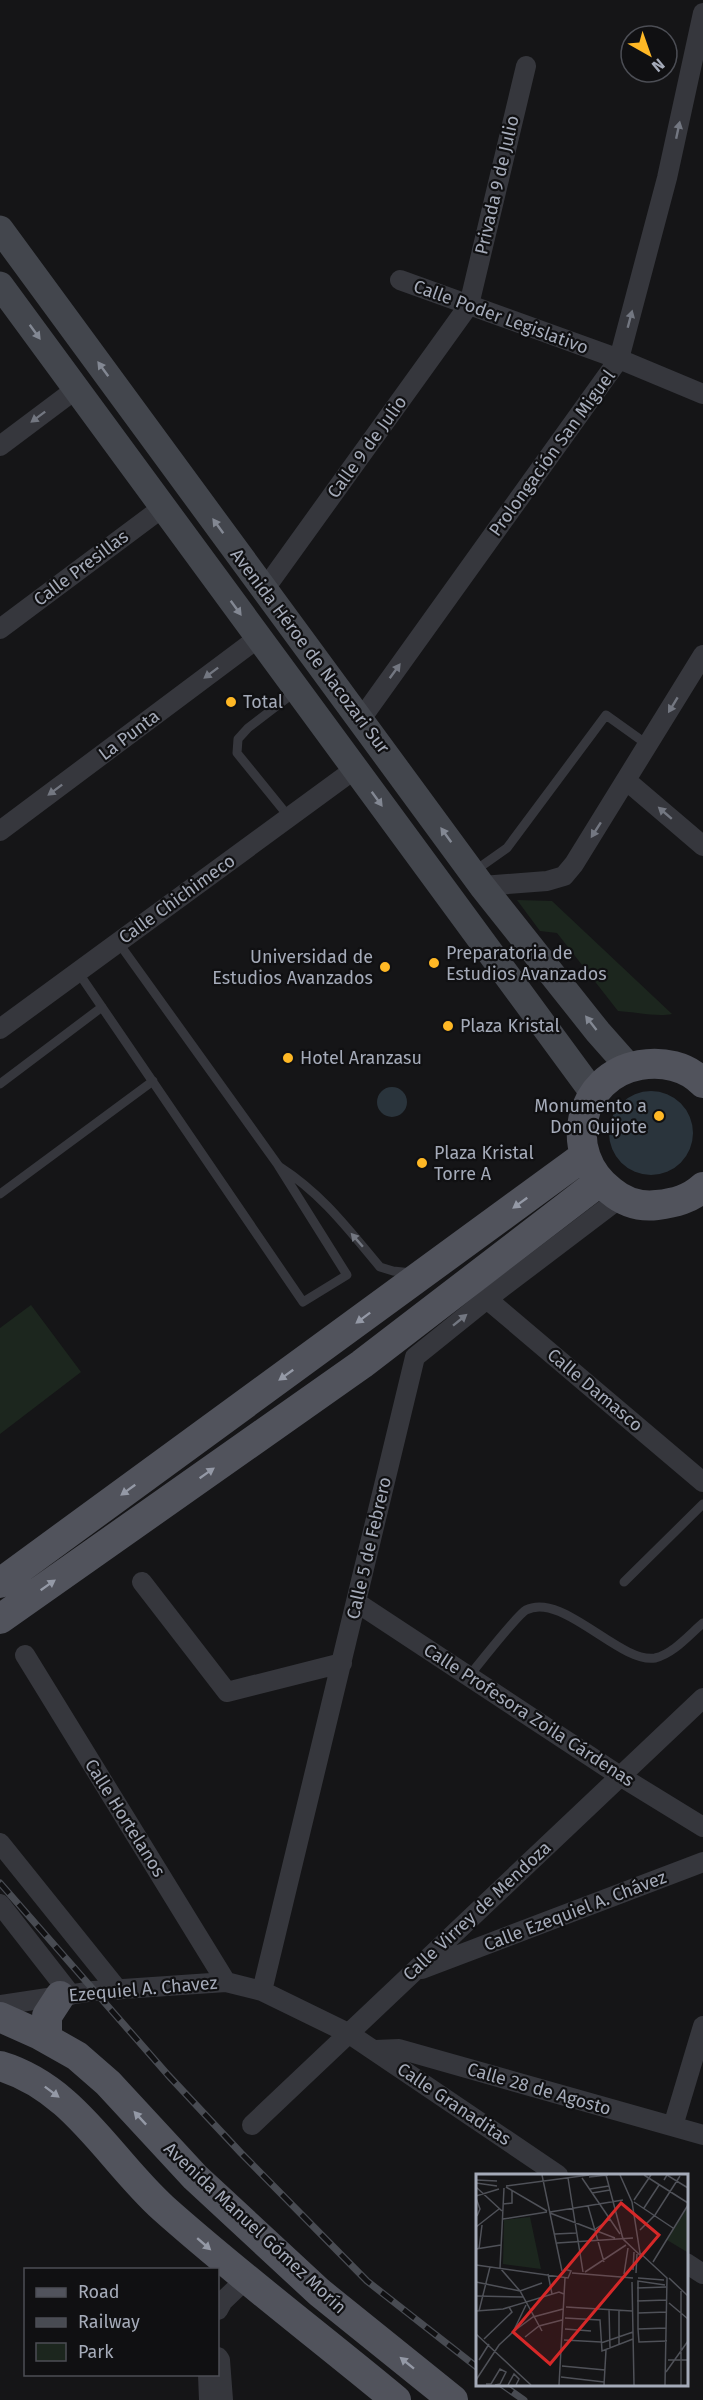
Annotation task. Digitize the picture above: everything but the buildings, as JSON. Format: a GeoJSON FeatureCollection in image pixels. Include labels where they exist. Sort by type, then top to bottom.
{"type":"FeatureCollection","features":[{"type":"Feature","properties":{"kind":"main road","name":"Avenida Héroe de Nacozari Sur"},"geometry":{"type":"LineString","coordinates":[[0,229],[477,879],[598,1032],[629,1066]]}},
{"type":"Feature","properties":{"kind":"main road","name":"Avenida Héroe de Nacozari Sur"},"geometry":{"type":"LineString","coordinates":[[0,285],[594,1094]]}},
{"type":"Feature","properties":{"kind":"main road"},"geometry":{"type":"LineString","coordinates":[[703,1083],[697,1077],[690,1061],[629,1066],[608,1079],[594,1094],[583,1119],[581,1141],[584,1156],[610,1190],[645,1207],[677,1203],[703,1189]]}},
{"type":"Feature","properties":{"kind":"main road"},"geometry":{"type":"LineString","coordinates":[[0,1583],[584,1156]]}},
{"type":"Feature","properties":{"kind":"main road"},"geometry":{"type":"LineString","coordinates":[[0,1619],[610,1190]]}},
{"type":"Feature","properties":{"kind":"main road"},"geometry":{"type":"LineString","coordinates":[[47,2038],[47,2016],[66,1995]]}},
{"type":"Feature","properties":{"kind":"main road","name":"Avenida Manuel Gómez Morín"},"geometry":{"type":"LineString","coordinates":[[0,2017],[47,2038],[77,2056],[108,2083],[195,2177],[319,2292],[453,2400]]}},
{"type":"Feature","properties":{"kind":"main road","name":"Avenida Manuel Gómez Morín"},"geometry":{"type":"LineString","coordinates":[[0,2066],[16,2071],[39,2083],[71,2107],[160,2205],[245,2280],[299,2319],[396,2400]]}},
{"type":"Feature","properties":{"kind":"street","name":"Prolongación San Miguel"},"geometry":{"type":"LineString","coordinates":[[361,719],[619,359],[668,178],[703,21]]}},
{"type":"Feature","properties":{"kind":"street","name":"Privada 9 de Julio"},"geometry":{"type":"LineString","coordinates":[[469,305],[526,66]]}},
{"type":"Feature","properties":{"kind":"street","name":"Calle Poder Legislativo"},"geometry":{"type":"LineString","coordinates":[[400,280],[619,359],[703,394]]}},
{"type":"Feature","properties":{"kind":"street","name":"Calle 9 de Julio"},"geometry":{"type":"LineString","coordinates":[[264,590],[469,305]]}},
{"type":"Feature","properties":{"kind":"street"},"geometry":{"type":"LineString","coordinates":[[0,446],[76,389]]}},
{"type":"Feature","properties":{"kind":"street","name":"Calle Presillas"},"geometry":{"type":"LineString","coordinates":[[0,629],[162,508]]}},
{"type":"Feature","properties":{"kind":"street","name":"La Punta"},"geometry":{"type":"LineString","coordinates":[[0,831],[258,638]]}},
{"type":"Feature","properties":{"kind":"street"},"geometry":{"type":"LineString","coordinates":[[477,879],[547,881],[564,876],[627,781],[703,655]]}},
{"type":"Feature","properties":{"kind":"street","name":"Calle Chichimeco"},"geometry":{"type":"LineString","coordinates":[[0,1029],[355,769]]}},
{"type":"Feature","properties":{"kind":"street"},"geometry":{"type":"LineString","coordinates":[[627,781],[703,846]]}},
{"type":"Feature","properties":{"kind":"street","name":"Calle 5 de Febrero"},"geometry":{"type":"LineString","coordinates":[[262,1991],[415,1357],[487,1299],[610,1190]]}},
{"type":"Feature","properties":{"kind":"street","name":"Calle Damasco"},"geometry":{"type":"LineString","coordinates":[[487,1299],[703,1482]]}},
{"type":"Feature","properties":{"kind":"street"},"geometry":{"type":"LineString","coordinates":[[142,1582],[227,1692],[342,1663]]}},
{"type":"Feature","properties":{"kind":"street","name":"Calle Profesora Zoila Cárdenas"},"geometry":{"type":"LineString","coordinates":[[356,1602],[620,1776],[703,1827]]}},
{"type":"Feature","properties":{"kind":"street","name":"Calle Hortelanos"},"geometry":{"type":"LineString","coordinates":[[25,1655],[226,1982]]}},
{"type":"Feature","properties":{"kind":"street","name":"Calle Virrey de Mendoza"},"geometry":{"type":"LineString","coordinates":[[252,2125],[703,1698]]}},
{"type":"Feature","properties":{"kind":"street"},"geometry":{"type":"LineString","coordinates":[[0,1843],[118,1989]]}},
{"type":"Feature","properties":{"kind":"street","name":"Calle Ezequiel A. Chávez"},"geometry":{"type":"LineString","coordinates":[[413,1972],[703,1862]]}},
{"type":"Feature","properties":{"kind":"street"},"geometry":{"type":"LineString","coordinates":[[0,1904],[66,1995]]}},
{"type":"Feature","properties":{"kind":"street","name":"Ezequiel A. Chavez"},"geometry":{"type":"LineString","coordinates":[[0,2005],[118,1989],[226,1982],[262,1991],[348,2033]]}},
{"type":"Feature","properties":{"kind":"street"},"geometry":{"type":"LineString","coordinates":[[673,2126],[703,2026]]}},
{"type":"Feature","properties":{"kind":"street","name":"Calle Granaditas"},"geometry":{"type":"LineString","coordinates":[[348,2033],[557,2174]]}},
{"type":"Feature","properties":{"kind":"street","name":"Calle 28 de Agosto"},"geometry":{"type":"LineString","coordinates":[[375,2050],[399,2049],[703,2135]]}},
{"type":"Feature","properties":{"kind":"street"},"geometry":{"type":"LineString","coordinates":[[688,2264],[703,2274]]}},
{"type":"Feature","properties":{"kind":"street"},"geometry":{"type":"LineString","coordinates":[[219,2308],[223,2301],[245,2280]]}},
{"type":"Feature","properties":{"kind":"street"},"geometry":{"type":"LineString","coordinates":[[219,2358],[223,2400]]}},
{"type":"Feature","properties":{"kind":"street"},"geometry":{"type":"LineString","coordinates":[[208,2376],[209,2400]]}},
{"type":"Feature","properties":{"kind":"lane"},"geometry":{"type":"LineString","coordinates":[[289,817],[237,753],[238,740],[248,728],[297,690]]}},
{"type":"Feature","properties":{"kind":"lane"},"geometry":{"type":"LineString","coordinates":[[477,879],[507,848],[606,716],[648,745]]}},
{"type":"Feature","properties":{"kind":"lane"},"geometry":{"type":"LineString","coordinates":[[78,972],[303,1302],[347,1275],[278,1166],[118,942]]}},
{"type":"Feature","properties":{"kind":"lane"},"geometry":{"type":"LineString","coordinates":[[0,1084],[102,1007]]}},
{"type":"Feature","properties":{"kind":"lane"},"geometry":{"type":"LineString","coordinates":[[0,1194],[153,1081]]}},
{"type":"Feature","properties":{"kind":"lane"},"geometry":{"type":"LineString","coordinates":[[278,1166],[320,1197],[380,1267],[393,1271],[424,1273]]}},
{"type":"Feature","properties":{"kind":"lane"},"geometry":{"type":"LineString","coordinates":[[624,1582],[703,1504]]}},
{"type":"Feature","properties":{"kind":"lane"},"geometry":{"type":"LineString","coordinates":[[469,1676],[525,1610],[542,1606],[558,1611],[638,1656],[654,1658],[670,1651],[703,1623]]}},
{"type":"Feature","properties":{"kind":"green space"},"geometry":{"type":"Polygon","coordinates":[[[517,900],[552,901],[672,1014],[653,1015],[618,1011],[557,933],[540,931],[517,900]]]}},
{"type":"Feature","properties":{"kind":"green space"},"geometry":{"type":"Polygon","coordinates":[[[31,1305],[81,1372],[0,1434],[0,1328],[31,1305]]]}},
{"type":"Feature","properties":{"kind":"shaded area"},"geometry":{"type":"Polygon","coordinates":[[[392,1087],[403,1091],[407,1102],[403,1113],[392,1117],[381,1113],[377,1102],[381,1091],[392,1087]]]}},
{"type":"Feature","properties":{"kind":"shaded area"},"geometry":{"type":"Polygon","coordinates":[[[651,1091],[667,1094],[681,1103],[690,1117],[693,1133],[690,1149],[681,1163],[667,1172],[651,1175],[635,1172],[621,1163],[612,1149],[609,1133],[612,1117],[621,1103],[635,1094],[651,1091]]]}},
{"type":"Feature","properties":{"kind":"railway"},"geometry":{"type":"LineString","coordinates":[[0,1883],[168,2075],[367,2281],[476,2366]]}},
{"type":"Feature","properties":{"kind":"railway"},"geometry":{"type":"LineString","coordinates":[[502,2385],[524,2400]]}},
{"type":"Feature","properties":{"kind":"place","name":"Total"},"geometry":{"type":"Point","coordinates":[231,702]}},
{"type":"Feature","properties":{"kind":"place","name":"Preparatoria de Estudios Avanzados"},"geometry":{"type":"Point","coordinates":[434,963]}},
{"type":"Feature","properties":{"kind":"place","name":"Universidad de Estudios Avanzados"},"geometry":{"type":"Point","coordinates":[385,967]}},
{"type":"Feature","properties":{"kind":"place","name":"Plaza Kristal"},"geometry":{"type":"Point","coordinates":[448,1026]}},
{"type":"Feature","properties":{"kind":"place","name":"Hotel Aranzasu"},"geometry":{"type":"Point","coordinates":[288,1058]}},
{"type":"Feature","properties":{"kind":"place","name":"Monumento a Don Quijote"},"geometry":{"type":"Point","coordinates":[659,1116]}},
{"type":"Feature","properties":{"kind":"place","name":"Plaza Kristal Torre A"},"geometry":{"type":"Point","coordinates":[422,1163]}}]}
